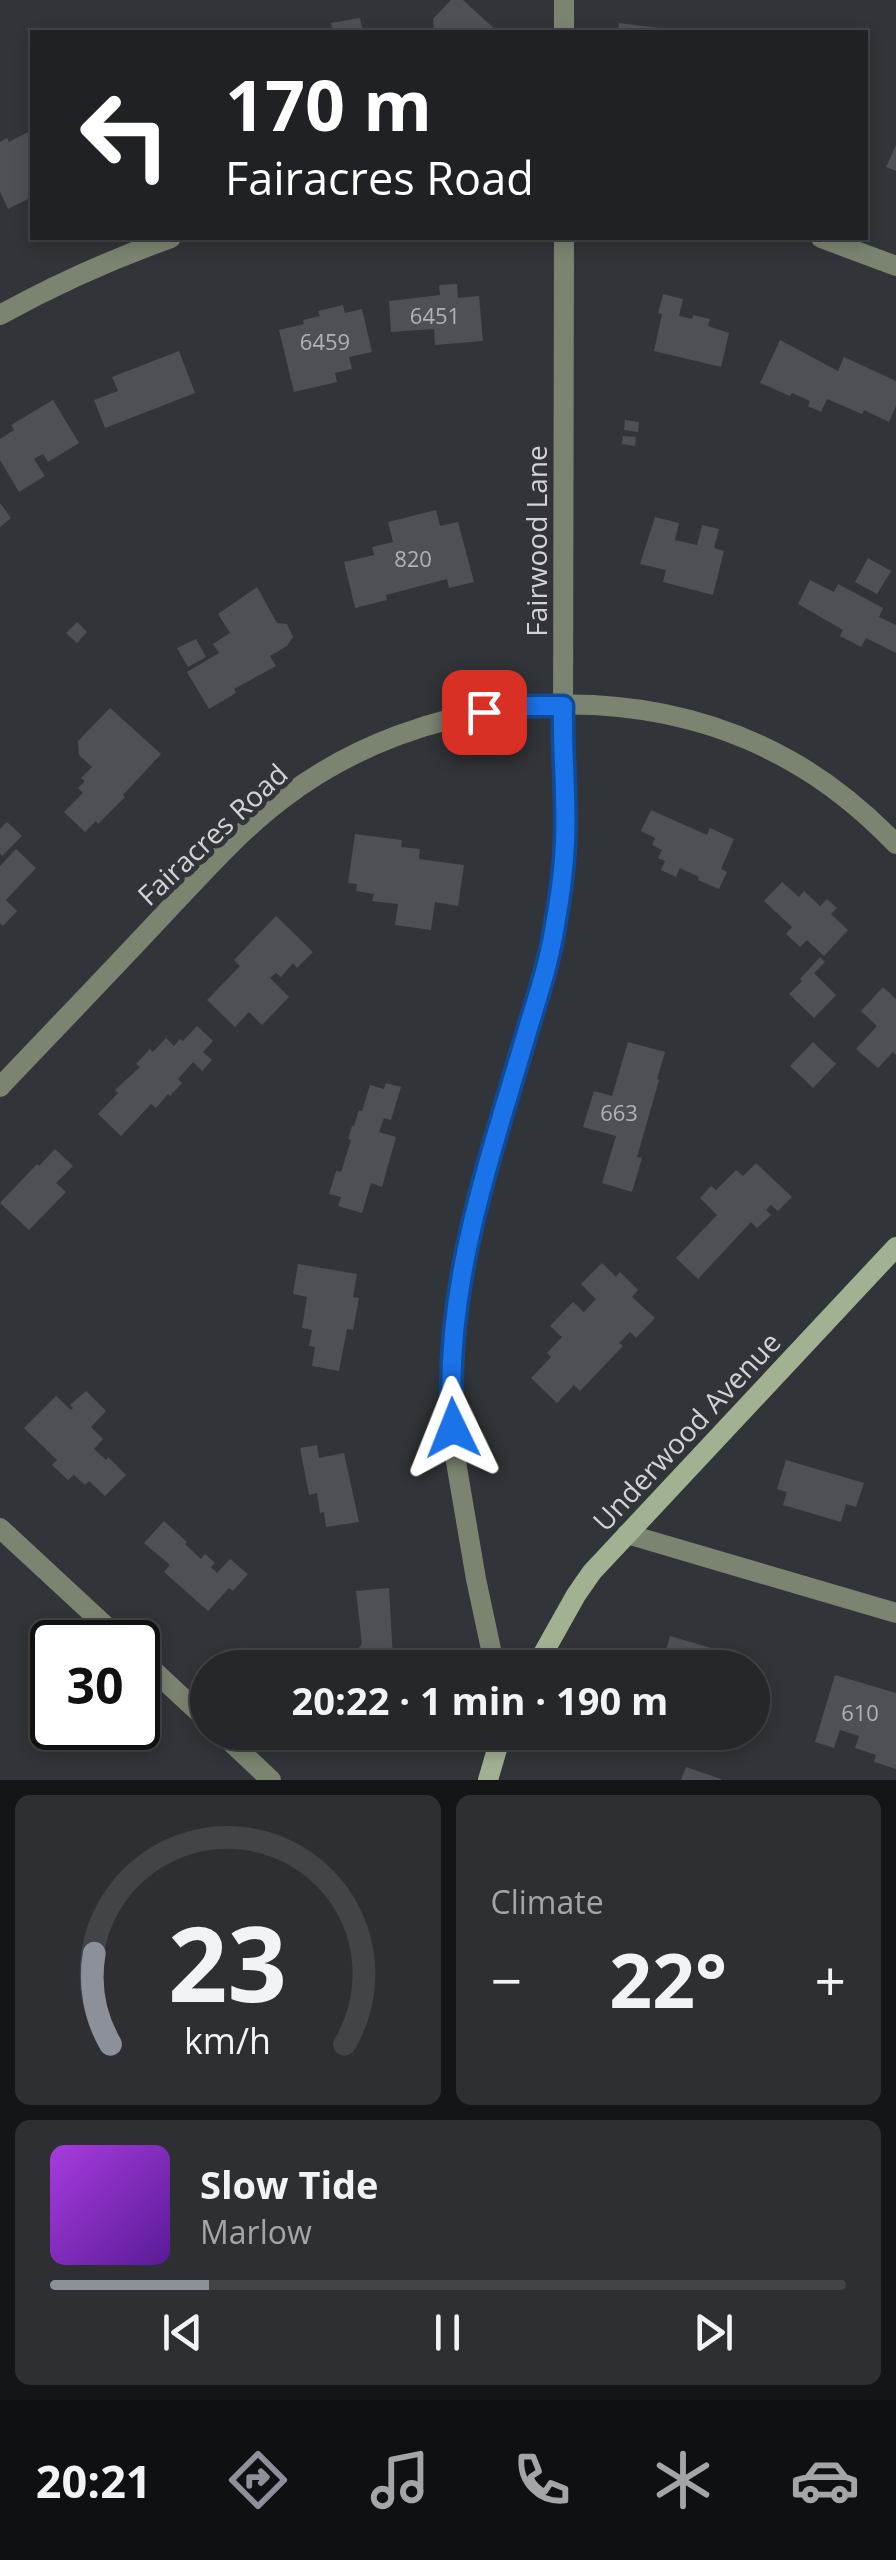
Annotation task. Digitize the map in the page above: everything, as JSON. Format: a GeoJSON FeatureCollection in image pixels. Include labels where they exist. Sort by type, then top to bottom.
{"type":"FeatureCollection","features":[{"type":"Feature","properties":{"kind":"main road","name":"Underwood Avenue"},"geometry":{"type":"LineString","coordinates":[[544,1650],[576,1595],[627,1534],[896,1247]]}},
{"type":"Feature","properties":{"kind":"main road"},"geometry":{"type":"LineString","coordinates":[[488,1780],[497,1750]]}},
{"type":"Feature","properties":{"kind":"street"},"geometry":{"type":"LineString","coordinates":[[564,0],[564,30]]}},
{"type":"Feature","properties":{"kind":"street"},"geometry":{"type":"LineString","coordinates":[[0,315],[111,259],[165,240]]}},
{"type":"Feature","properties":{"kind":"street","name":"Fairwood Lane"},"geometry":{"type":"LineString","coordinates":[[491,1650],[455,1456],[450,1400],[452,1350],[460,1280],[474,1211],[544,975],[555,926],[565,842],[564,240]]}},
{"type":"Feature","properties":{"kind":"street"},"geometry":{"type":"LineString","coordinates":[[825,240],[896,266]]}},
{"type":"Feature","properties":{"kind":"street","name":"Fairacres Road"},"geometry":{"type":"LineString","coordinates":[[0,1087],[218,858],[278,802],[358,752],[412,729],[522,706],[611,706],[687,720],[738,736],[812,774],[896,844]]}},
{"type":"Feature","properties":{"kind":"street"},"geometry":{"type":"LineString","coordinates":[[0,1528],[99,1620]]}},
{"type":"Feature","properties":{"kind":"street"},"geometry":{"type":"LineString","coordinates":[[627,1534],[896,1613]]}},
{"type":"Feature","properties":{"kind":"street"},"geometry":{"type":"LineString","coordinates":[[160,1676],[190,1704]]}},
{"type":"Feature","properties":{"kind":"street"},"geometry":{"type":"LineString","coordinates":[[239,1750],[271,1780]]}},
{"type":"Feature","properties":{"kind":"building"},"geometry":{"type":"Polygon","coordinates":[[[451,0],[463,0],[496,30],[434,30],[433,19],[451,0]]]}},
{"type":"Feature","properties":{"kind":"building"},"geometry":{"type":"Polygon","coordinates":[[[360,18],[363,30],[333,30],[331,23],[360,18]]]}},
{"type":"Feature","properties":{"kind":"building"},"geometry":{"type":"Polygon","coordinates":[[[619,23],[675,30],[618,30],[619,23]]]}},
{"type":"Feature","properties":{"kind":"building"},"geometry":{"type":"Polygon","coordinates":[[[30,131],[30,198],[8,209],[0,192],[0,142],[7,138],[9,142],[30,131]]]}},
{"type":"Feature","properties":{"kind":"building"},"geometry":{"type":"Polygon","coordinates":[[[896,145],[896,171],[886,167],[896,145]]]}},
{"type":"Feature","properties":{"kind":"building"},"geometry":{"type":"Polygon","coordinates":[[[457,284],[458,298],[479,296],[483,341],[435,345],[434,329],[391,332],[389,301],[440,295],[439,285],[457,284]]]}},
{"type":"Feature","properties":{"kind":"building"},"geometry":{"type":"Polygon","coordinates":[[[663,294],[683,299],[679,316],[710,319],[708,326],[729,333],[721,367],[654,351],[663,294]]]}},
{"type":"Feature","properties":{"kind":"building"},"geometry":{"type":"Polygon","coordinates":[[[343,305],[345,313],[362,309],[372,352],[349,357],[352,369],[335,373],[337,382],[294,392],[279,330],[304,324],[303,320],[320,316],[318,311],[343,305]]]}},
{"type":"Feature","properties":{"kind":"building"},"geometry":{"type":"Polygon","coordinates":[[[780,340],[838,371],[844,357],[896,381],[896,406],[889,422],[827,399],[821,412],[808,406],[810,401],[760,383],[780,340]]]}},
{"type":"Feature","properties":{"kind":"building"},"geometry":{"type":"Polygon","coordinates":[[[179,351],[195,393],[105,428],[94,400],[118,391],[112,377],[179,351]]]}},
{"type":"Feature","properties":{"kind":"building"},"geometry":{"type":"Polygon","coordinates":[[[53,400],[79,443],[48,462],[43,454],[34,459],[45,476],[19,492],[0,460],[0,439],[14,430],[11,425],[53,400]]]}},
{"type":"Feature","properties":{"kind":"building"},"geometry":{"type":"Polygon","coordinates":[[[625,420],[639,422],[638,432],[624,430],[625,420]]]}},
{"type":"Feature","properties":{"kind":"building"},"geometry":{"type":"Polygon","coordinates":[[[623,436],[636,437],[635,446],[622,444],[623,436]]]}},
{"type":"Feature","properties":{"kind":"building"},"geometry":{"type":"Polygon","coordinates":[[[0,503],[11,518],[0,527],[0,503]]]}},
{"type":"Feature","properties":{"kind":"building"},"geometry":{"type":"Polygon","coordinates":[[[436,510],[440,526],[458,522],[474,582],[449,588],[447,579],[386,595],[387,600],[355,608],[344,562],[374,555],[372,547],[393,542],[388,522],[436,510]]]}},
{"type":"Feature","properties":{"kind":"building"},"geometry":{"type":"Polygon","coordinates":[[[655,517],[679,523],[675,540],[697,545],[702,525],[719,529],[714,548],[724,551],[713,595],[663,582],[666,570],[640,564],[655,517]]]}},
{"type":"Feature","properties":{"kind":"building"},"geometry":{"type":"Polygon","coordinates":[[[868,558],[891,571],[877,594],[855,582],[868,558]]]}},
{"type":"Feature","properties":{"kind":"building"},"geometry":{"type":"Polygon","coordinates":[[[810,580],[834,592],[838,584],[883,608],[879,617],[896,625],[896,653],[866,638],[861,647],[840,636],[843,630],[798,604],[810,580]]]}},
{"type":"Feature","properties":{"kind":"building"},"geometry":{"type":"Polygon","coordinates":[[[257,587],[277,623],[287,624],[293,637],[287,646],[270,656],[276,666],[234,689],[236,693],[209,709],[187,672],[219,653],[213,644],[230,633],[218,614],[257,587]]]}},
{"type":"Feature","properties":{"kind":"building"},"geometry":{"type":"Polygon","coordinates":[[[77,622],[87,632],[77,643],[66,633],[77,622]]]}},
{"type":"Feature","properties":{"kind":"building"},"geometry":{"type":"Polygon","coordinates":[[[196,639],[206,657],[188,667],[177,648],[196,639]]]}},
{"type":"Feature","properties":{"kind":"building"},"geometry":{"type":"Polygon","coordinates":[[[110,708],[161,754],[125,797],[85,832],[64,812],[83,793],[78,788],[85,781],[81,778],[92,767],[79,755],[78,741],[110,708]]]}},
{"type":"Feature","properties":{"kind":"building"},"geometry":{"type":"Polygon","coordinates":[[[651,810],[707,835],[710,828],[734,839],[721,869],[727,872],[719,889],[680,868],[676,877],[661,870],[665,861],[658,858],[662,850],[652,845],[655,838],[641,831],[651,810]]]}},
{"type":"Feature","properties":{"kind":"building"},"geometry":{"type":"Polygon","coordinates":[[[7,822],[22,836],[2,856],[0,829],[7,822]]]}},
{"type":"Feature","properties":{"kind":"building"},"geometry":{"type":"Polygon","coordinates":[[[355,834],[402,840],[401,847],[420,849],[419,859],[464,865],[458,906],[435,902],[431,930],[395,925],[398,904],[372,901],[374,894],[356,891],[357,884],[348,883],[355,834]]]}},
{"type":"Feature","properties":{"kind":"building"},"geometry":{"type":"Polygon","coordinates":[[[16,849],[36,868],[6,900],[17,911],[3,926],[0,866],[16,849]]]}},
{"type":"Feature","properties":{"kind":"building"},"geometry":{"type":"Polygon","coordinates":[[[782,882],[799,897],[804,891],[820,906],[827,899],[837,908],[831,914],[848,930],[824,956],[807,940],[800,947],[786,934],[792,927],[764,901],[782,882]]]}},
{"type":"Feature","properties":{"kind":"building"},"geometry":{"type":"Polygon","coordinates":[[[276,916],[313,952],[297,968],[293,963],[281,977],[276,973],[270,978],[289,997],[262,1025],[249,1012],[235,1027],[207,1000],[240,966],[234,960],[276,916]]]}},
{"type":"Feature","properties":{"kind":"building"},"geometry":{"type":"Polygon","coordinates":[[[820,957],[825,962],[814,973],[836,995],[814,1018],[789,994],[820,957]]]}},
{"type":"Feature","properties":{"kind":"building"},"geometry":{"type":"Polygon","coordinates":[[[883,987],[896,999],[896,1055],[893,1052],[878,1068],[856,1049],[877,1026],[861,1011],[883,987]]]}},
{"type":"Feature","properties":{"kind":"building"},"geometry":{"type":"Polygon","coordinates":[[[197,1026],[213,1041],[203,1052],[212,1060],[202,1071],[193,1062],[170,1096],[156,1108],[151,1104],[121,1136],[98,1114],[118,1093],[115,1090],[140,1067],[136,1064],[150,1049],[153,1052],[166,1038],[174,1046],[197,1026]]]}},
{"type":"Feature","properties":{"kind":"building"},"geometry":{"type":"Polygon","coordinates":[[[628,1042],[665,1052],[637,1157],[642,1158],[632,1192],[602,1183],[616,1136],[583,1127],[594,1091],[612,1096],[628,1042]]]}},
{"type":"Feature","properties":{"kind":"building"},"geometry":{"type":"Polygon","coordinates":[[[813,1042],[836,1064],[813,1088],[790,1066],[813,1042]]]}},
{"type":"Feature","properties":{"kind":"building"},"geometry":{"type":"Polygon","coordinates":[[[386,1083],[401,1087],[391,1120],[384,1118],[379,1132],[396,1137],[382,1187],[371,1183],[362,1213],[338,1206],[341,1197],[329,1194],[336,1171],[341,1172],[352,1126],[359,1110],[362,1111],[370,1085],[384,1089],[386,1083]]]}},
{"type":"Feature","properties":{"kind":"building"},"geometry":{"type":"Polygon","coordinates":[[[55,1149],[73,1166],[56,1183],[66,1192],[29,1230],[0,1203],[55,1149]]]}},
{"type":"Feature","properties":{"kind":"building"},"geometry":{"type":"Polygon","coordinates":[[[756,1163],[792,1197],[778,1211],[771,1205],[766,1210],[771,1215],[757,1228],[751,1222],[698,1279],[676,1258],[717,1215],[700,1198],[711,1186],[716,1190],[736,1170],[743,1176],[756,1163]]]}},
{"type":"Feature","properties":{"kind":"building"},"geometry":{"type":"Polygon","coordinates":[[[602,1263],[616,1277],[620,1272],[638,1290],[632,1297],[655,1318],[636,1338],[630,1332],[619,1343],[623,1346],[580,1391],[574,1385],[557,1403],[531,1378],[551,1357],[547,1353],[562,1337],[550,1326],[573,1302],[584,1312],[596,1299],[581,1284],[602,1263]]]}},
{"type":"Feature","properties":{"kind":"building"},"geometry":{"type":"Polygon","coordinates":[[[298,1264],[357,1274],[353,1297],[359,1298],[353,1330],[347,1329],[339,1371],[312,1366],[312,1330],[302,1328],[307,1297],[293,1294],[298,1264]]]}},
{"type":"Feature","properties":{"kind":"building"},"geometry":{"type":"Polygon","coordinates":[[[86,1391],[106,1411],[91,1427],[103,1439],[94,1449],[126,1475],[105,1496],[89,1481],[85,1485],[74,1475],[68,1480],[52,1465],[57,1460],[24,1428],[56,1396],[71,1410],[70,1405],[86,1391]]]}},
{"type":"Feature","properties":{"kind":"building"},"geometry":{"type":"Polygon","coordinates":[[[317,1445],[319,1458],[344,1453],[359,1522],[326,1527],[317,1493],[309,1495],[300,1448],[317,1445]]]}},
{"type":"Feature","properties":{"kind":"building"},"geometry":{"type":"Polygon","coordinates":[[[786,1460],[864,1483],[856,1507],[846,1504],[841,1522],[783,1505],[787,1492],[777,1489],[786,1460]]]}},
{"type":"Feature","properties":{"kind":"building"},"geometry":{"type":"Polygon","coordinates":[[[164,1521],[201,1559],[205,1554],[215,1563],[211,1567],[217,1573],[230,1559],[248,1574],[208,1611],[164,1572],[170,1565],[144,1543],[164,1521]]]}},
{"type":"Feature","properties":{"kind":"building"},"geometry":{"type":"Polygon","coordinates":[[[389,1588],[392,1650],[357,1650],[362,1644],[356,1591],[389,1588]]]}},
{"type":"Feature","properties":{"kind":"building"},"geometry":{"type":"Polygon","coordinates":[[[670,1636],[718,1650],[666,1650],[670,1636]]]}},
{"type":"Feature","properties":{"kind":"building"},"geometry":{"type":"Polygon","coordinates":[[[835,1675],[896,1693],[896,1769],[874,1762],[876,1755],[855,1748],[859,1736],[840,1730],[834,1748],[815,1742],[835,1675]]]}},
{"type":"Feature","properties":{"kind":"building"},"geometry":{"type":"Polygon","coordinates":[[[686,1767],[721,1779],[721,1780],[681,1780],[686,1767]]]}},
{"type":"Feature","properties":{"kind":"route"},"geometry":{"type":"LineString","coordinates":[[453,1428],[452,1350],[460,1280],[474,1211],[544,975],[555,926],[565,842],[563,706],[522,706],[484,712]]}}]}
